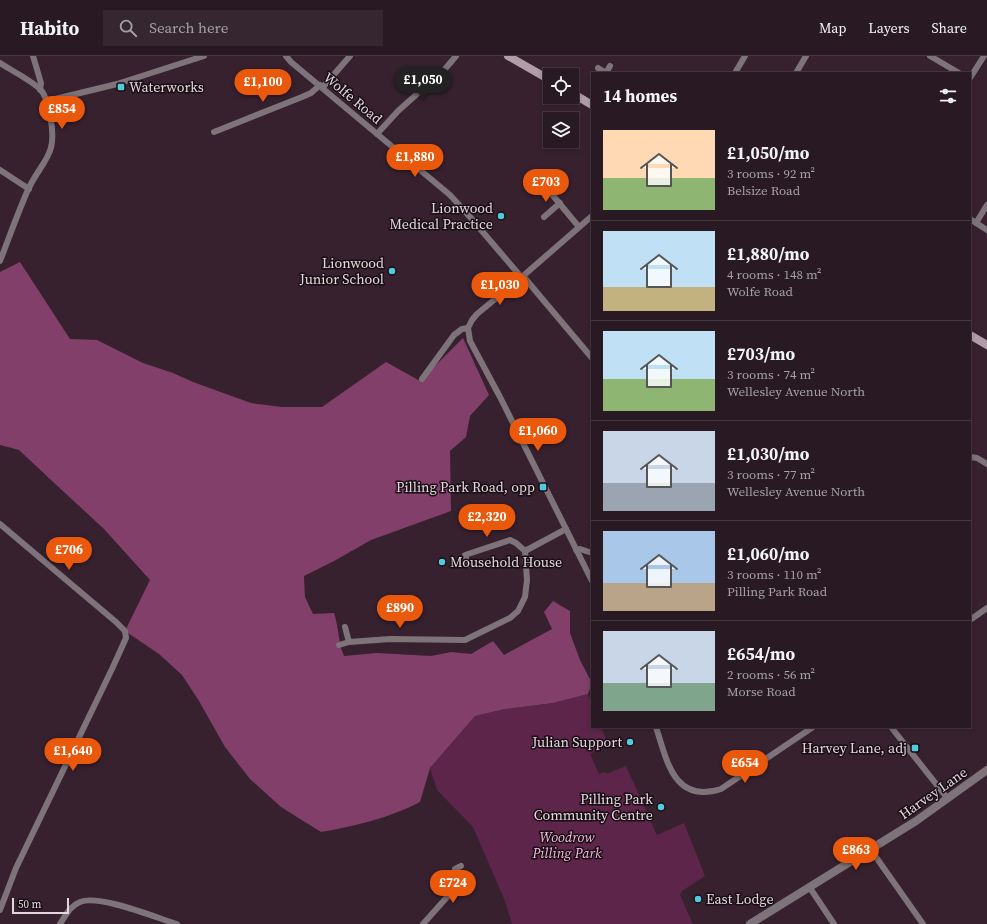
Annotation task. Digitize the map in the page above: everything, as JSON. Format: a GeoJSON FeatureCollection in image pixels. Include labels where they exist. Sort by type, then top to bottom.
{"type":"FeatureCollection","features":[{"type":"Feature","properties":{"kind":"main road"},"geometry":{"type":"LineString","coordinates":[[508,56],[543,76]]}},
{"type":"Feature","properties":{"kind":"main road"},"geometry":{"type":"LineString","coordinates":[[579,97],[591,104]]}},
{"type":"Feature","properties":{"kind":"main road"},"geometry":{"type":"LineString","coordinates":[[971,336],[987,345]]}},
{"type":"Feature","properties":{"kind":"street"},"geometry":{"type":"LineString","coordinates":[[32,56],[40,83],[40,90]]}},
{"type":"Feature","properties":{"kind":"street"},"geometry":{"type":"LineString","coordinates":[[47,101],[117,84],[201,56]]}},
{"type":"Feature","properties":{"kind":"street","name":"Wolfe Road"},"geometry":{"type":"LineString","coordinates":[[286,56],[455,200],[591,357]]}},
{"type":"Feature","properties":{"kind":"street"},"geometry":{"type":"LineString","coordinates":[[214,132],[311,93],[321,86],[350,56]]}},
{"type":"Feature","properties":{"kind":"street"},"geometry":{"type":"LineString","coordinates":[[377,134],[398,111],[445,69],[456,56]]}},
{"type":"Feature","properties":{"kind":"street"},"geometry":{"type":"LineString","coordinates":[[736,72],[745,56]]}},
{"type":"Feature","properties":{"kind":"street"},"geometry":{"type":"LineString","coordinates":[[797,72],[806,56]]}},
{"type":"Feature","properties":{"kind":"street"},"geometry":{"type":"LineString","coordinates":[[930,56],[957,72]]}},
{"type":"Feature","properties":{"kind":"street"},"geometry":{"type":"LineString","coordinates":[[971,76],[984,56]]}},
{"type":"Feature","properties":{"kind":"street"},"geometry":{"type":"LineString","coordinates":[[0,63],[40,90],[47,101],[53,141],[48,158],[29,189],[16,218],[0,261]]}},
{"type":"Feature","properties":{"kind":"street"},"geometry":{"type":"LineString","coordinates":[[607,72],[610,66]]}},
{"type":"Feature","properties":{"kind":"street"},"geometry":{"type":"LineString","coordinates":[[598,68],[604,72]]}},
{"type":"Feature","properties":{"kind":"street"},"geometry":{"type":"LineString","coordinates":[[0,170],[29,189]]}},
{"type":"Feature","properties":{"kind":"street"},"geometry":{"type":"LineString","coordinates":[[545,186],[579,227]]}},
{"type":"Feature","properties":{"kind":"street"},"geometry":{"type":"LineString","coordinates":[[544,217],[560,204]]}},
{"type":"Feature","properties":{"kind":"street"},"geometry":{"type":"LineString","coordinates":[[976,223],[987,205]]}},
{"type":"Feature","properties":{"kind":"street"},"geometry":{"type":"LineString","coordinates":[[591,217],[523,277],[477,314],[468,328],[470,341],[474,350],[500,397],[591,579]]}},
{"type":"Feature","properties":{"kind":"street"},"geometry":{"type":"LineString","coordinates":[[971,220],[987,230]]}},
{"type":"Feature","properties":{"kind":"street"},"geometry":{"type":"LineString","coordinates":[[422,379],[454,335],[462,328],[468,328]]}},
{"type":"Feature","properties":{"kind":"street"},"geometry":{"type":"LineString","coordinates":[[587,352],[591,348]]}},
{"type":"Feature","properties":{"kind":"street"},"geometry":{"type":"LineString","coordinates":[[971,457],[977,458],[987,464]]}},
{"type":"Feature","properties":{"kind":"street"},"geometry":{"type":"LineString","coordinates":[[0,524],[125,631],[126,638],[16,868],[0,910]]}},
{"type":"Feature","properties":{"kind":"street"},"geometry":{"type":"LineString","coordinates":[[525,551],[566,529]]}},
{"type":"Feature","properties":{"kind":"street"},"geometry":{"type":"LineString","coordinates":[[339,645],[349,642],[395,638],[465,640],[510,618],[518,611],[525,597],[527,580],[525,551],[510,540],[465,555],[468,565]]}},
{"type":"Feature","properties":{"kind":"street"},"geometry":{"type":"LineString","coordinates":[[576,550],[580,549],[591,553]]}},
{"type":"Feature","properties":{"kind":"street"},"geometry":{"type":"LineString","coordinates":[[971,619],[987,608]]}},
{"type":"Feature","properties":{"kind":"street"},"geometry":{"type":"LineString","coordinates":[[345,628],[349,642]]}},
{"type":"Feature","properties":{"kind":"street"},"geometry":{"type":"LineString","coordinates":[[656,728],[674,777],[680,784],[688,789],[700,792],[712,792],[721,789],[812,728]]}},
{"type":"Feature","properties":{"kind":"street"},"geometry":{"type":"LineString","coordinates":[[892,728],[948,799]]}},
{"type":"Feature","properties":{"kind":"street","name":"Harvey Lane"},"geometry":{"type":"LineString","coordinates":[[750,924],[916,821],[987,770]]}},
{"type":"Feature","properties":{"kind":"street"},"geometry":{"type":"LineString","coordinates":[[871,850],[922,924]]}},
{"type":"Feature","properties":{"kind":"street"},"geometry":{"type":"LineString","coordinates":[[424,924],[456,886],[458,868],[449,872]]}},
{"type":"Feature","properties":{"kind":"street"},"geometry":{"type":"LineString","coordinates":[[810,888],[834,924]]}},
{"type":"Feature","properties":{"kind":"street"},"geometry":{"type":"LineString","coordinates":[[60,924],[70,908],[81,901],[92,900],[115,904],[177,924]]}},
{"type":"Feature","properties":{"kind":"green space","name":"Woodrow Pilling Park"},"geometry":{"type":"Polygon","coordinates":[[[588,694],[591,702],[591,728],[601,728],[608,745],[590,754],[599,774],[605,772],[606,774],[626,766],[657,835],[684,823],[705,876],[682,891],[680,895],[693,924],[512,924],[505,901],[473,827],[437,790],[430,768],[475,716],[505,709],[553,703],[588,694]]]}},
{"type":"Feature","properties":{"kind":"shaded area"},"geometry":{"type":"Polygon","coordinates":[[[20,262],[70,339],[97,340],[143,363],[251,403],[282,407],[322,407],[386,362],[420,381],[463,338],[489,395],[470,416],[466,437],[450,451],[451,511],[371,540],[304,576],[305,597],[313,614],[334,613],[344,656],[377,653],[431,656],[451,652],[471,654],[493,641],[504,655],[552,629],[544,612],[553,601],[570,611],[570,633],[580,660],[591,681],[588,694],[553,703],[505,709],[475,716],[430,768],[420,802],[396,813],[360,824],[321,832],[281,807],[250,779],[225,747],[199,701],[182,675],[159,654],[125,631],[150,580],[104,529],[19,450],[0,445],[0,272],[20,262]]]}},
{"type":"Feature","properties":{"kind":"place","name":"Waterworks"},"geometry":{"type":"Point","coordinates":[121,87]}},
{"type":"Feature","properties":{"kind":"place","name":"Lionwood Medical Practice"},"geometry":{"type":"Point","coordinates":[501,216]}},
{"type":"Feature","properties":{"kind":"place","name":"Lionwood Junior School"},"geometry":{"type":"Point","coordinates":[392,271]}},
{"type":"Feature","properties":{"kind":"place","name":"Pilling Park Road, opp"},"geometry":{"type":"Point","coordinates":[543,487]}},
{"type":"Feature","properties":{"kind":"place","name":"Mousehold House"},"geometry":{"type":"Point","coordinates":[442,562]}},
{"type":"Feature","properties":{"kind":"place","name":"Julian Support"},"geometry":{"type":"Point","coordinates":[630,742]}},
{"type":"Feature","properties":{"kind":"place","name":"Harvey Lane, adj"},"geometry":{"type":"Point","coordinates":[915,748]}},
{"type":"Feature","properties":{"kind":"place","name":"Pilling Park Community Centre"},"geometry":{"type":"Point","coordinates":[661,807]}},
{"type":"Feature","properties":{"kind":"place","name":"East Lodge"},"geometry":{"type":"Point","coordinates":[698,899]}}]}
